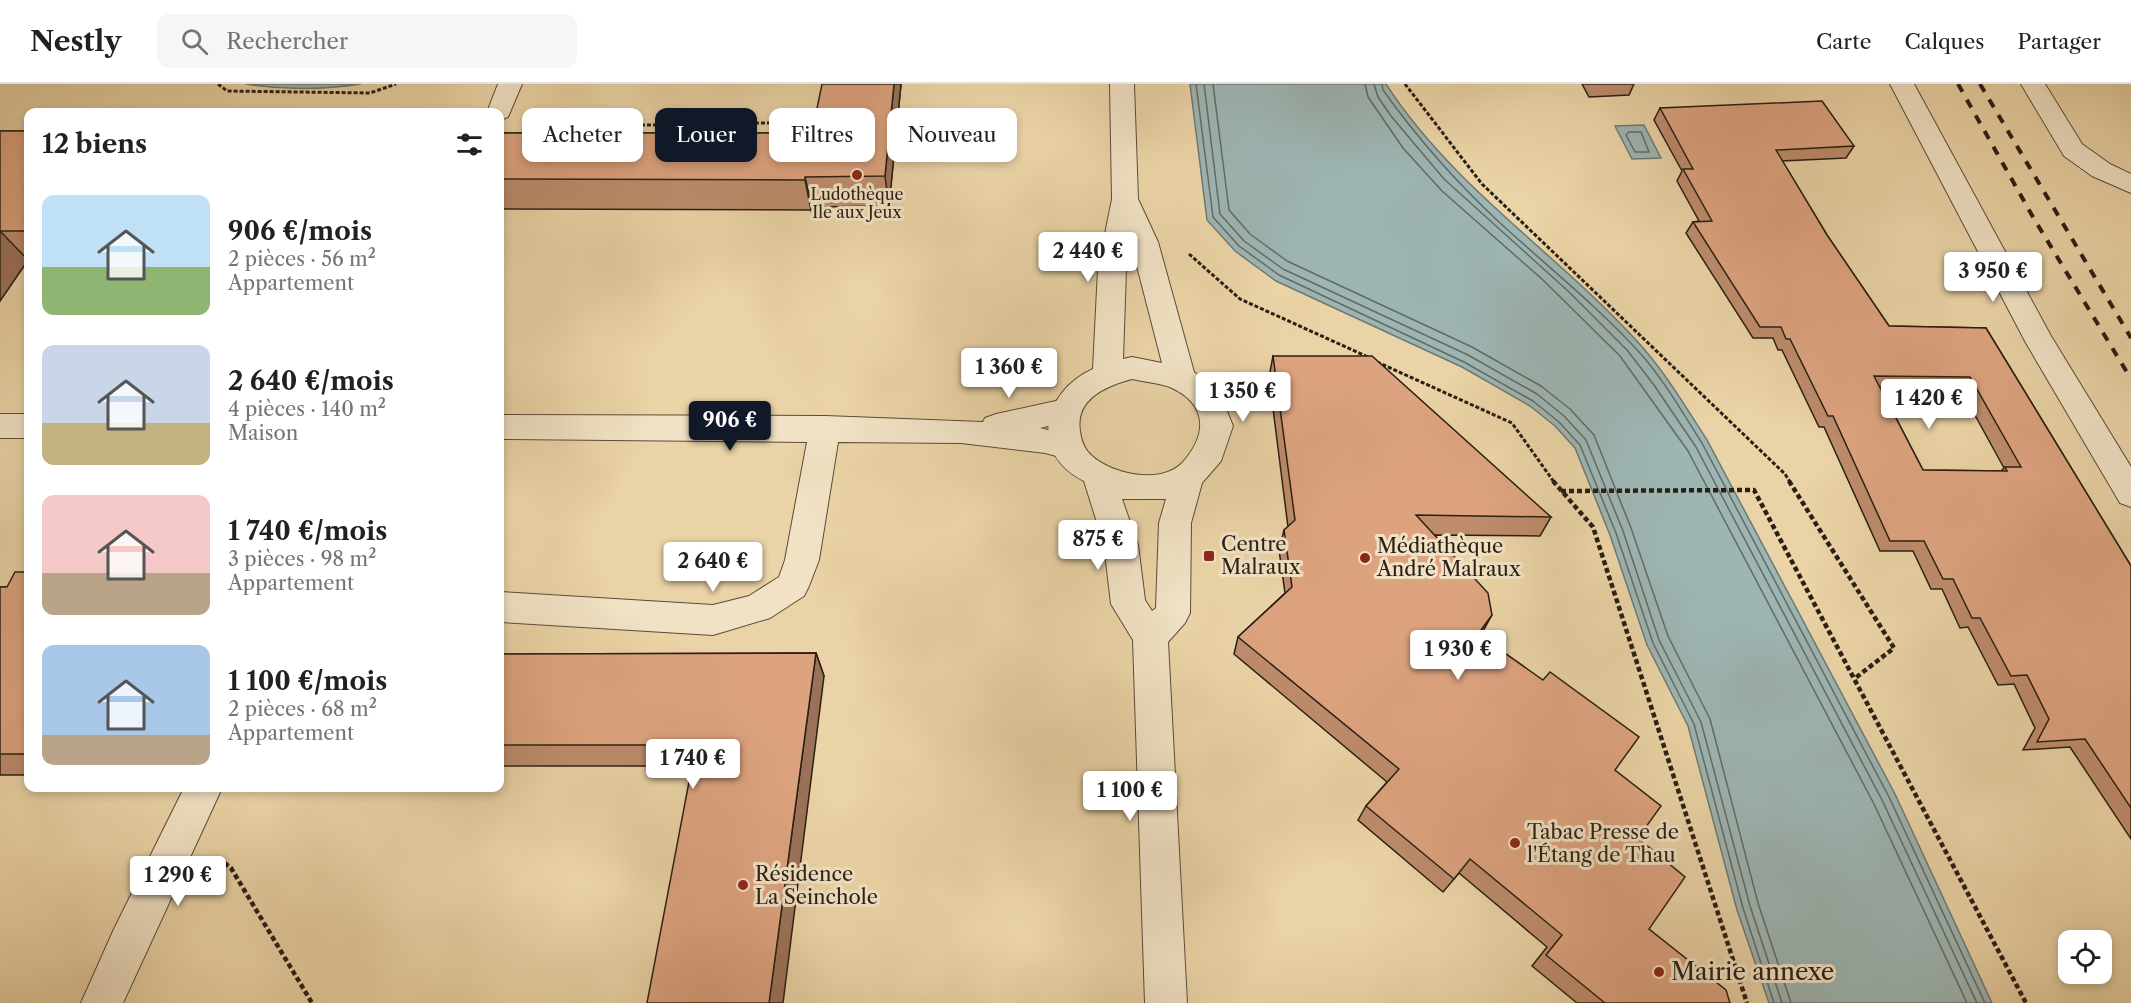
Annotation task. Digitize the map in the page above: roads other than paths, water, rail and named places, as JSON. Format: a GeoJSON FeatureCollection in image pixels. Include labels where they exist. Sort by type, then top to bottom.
{"type":"FeatureCollection","features":[{"type":"Feature","properties":{"kind":"street"},"geometry":{"type":"LineString","coordinates":[[501,108],[510,84]]}},
{"type":"Feature","properties":{"kind":"street"},"geometry":{"type":"LineString","coordinates":[[1108,373],[1112,269],[1125,199],[1122,84]]}},
{"type":"Feature","properties":{"kind":"street"},"geometry":{"type":"LineString","coordinates":[[1901,84],[2085,423],[2131,494]]}},
{"type":"Feature","properties":{"kind":"street"},"geometry":{"type":"LineString","coordinates":[[2032,84],[2073,150],[2101,170],[2131,184]]}},
{"type":"Feature","properties":{"kind":"street"},"geometry":{"type":"LineString","coordinates":[[1125,199],[1144,242],[1180,377]]}},
{"type":"Feature","properties":{"kind":"street"},"geometry":{"type":"LineString","coordinates":[[1140,369],[1156,370],[1180,377],[1198,390],[1212,406],[1218,425],[1216,445],[1205,463],[1188,477],[1167,485],[1144,488],[1120,486],[1099,478],[1080,464],[1068,447],[1063,429],[1065,411],[1074,395],[1089,382],[1108,373],[1140,369]]}},
{"type":"Feature","properties":{"kind":"street"},"geometry":{"type":"LineString","coordinates":[[961,431],[1010,424],[1065,411]]}},
{"type":"Feature","properties":{"kind":"street"},"geometry":{"type":"LineString","coordinates":[[0,426],[24,426]]}},
{"type":"Feature","properties":{"kind":"street"},"geometry":{"type":"LineString","coordinates":[[504,427],[825,428],[961,431],[1045,441],[1068,447]]}},
{"type":"Feature","properties":{"kind":"street"},"geometry":{"type":"LineString","coordinates":[[504,607],[713,620],[758,608],[792,586],[802,560],[825,428]]}},
{"type":"Feature","properties":{"kind":"street"},"geometry":{"type":"LineString","coordinates":[[1150,638],[1173,613],[1175,523],[1188,477]]}},
{"type":"Feature","properties":{"kind":"street"},"geometry":{"type":"LineString","coordinates":[[1099,478],[1121,545],[1128,604],[1150,638],[1166,1003]]}},
{"type":"Feature","properties":{"kind":"street"},"geometry":{"type":"LineString","coordinates":[[102,1003],[128,943],[201,792]]}},
{"type":"Feature","properties":{"kind":"water"},"geometry":{"type":"Polygon","coordinates":[[[246,84],[361,84],[304,88],[246,84]]]}},
{"type":"Feature","properties":{"kind":"water"},"geometry":{"type":"Polygon","coordinates":[[[1190,84],[1386,84],[1412,121],[1473,187],[1572,277],[1636,340],[1674,388],[1707,440],[1895,794],[1992,1003],[1769,1003],[1737,910],[1688,726],[1647,645],[1610,535],[1575,448],[1555,426],[1530,406],[1462,367],[1276,281],[1235,251],[1207,220],[1190,84]]]}},
{"type":"Feature","properties":{"kind":"water"},"geometry":{"type":"Polygon","coordinates":[[[1644,125],[1661,158],[1632,159],[1615,126],[1644,125]]]}},
{"type":"Feature","properties":{"kind":"railway"},"geometry":{"type":"LineString","coordinates":[[1958,84],[2033,217],[2131,379]]}},
{"type":"Feature","properties":{"kind":"railway"},"geometry":{"type":"LineString","coordinates":[[1980,84],[2131,338]]}},
{"type":"Feature","properties":{"kind":"place","name":"Ludothèque Ile aux Jeux"},"geometry":{"type":"Point","coordinates":[857,175]}},
{"type":"Feature","properties":{"kind":"place","name":"Centre Malraux"},"geometry":{"type":"Point","coordinates":[1209,556]}},
{"type":"Feature","properties":{"kind":"place","name":"Médiathèque André Malraux"},"geometry":{"type":"Point","coordinates":[1365,558]}},
{"type":"Feature","properties":{"kind":"place","name":"Tabac Presse de l'Étang de Thau"},"geometry":{"type":"Point","coordinates":[1515,843]}},
{"type":"Feature","properties":{"kind":"place","name":"Résidence La Seinchole"},"geometry":{"type":"Point","coordinates":[743,885]}},
{"type":"Feature","properties":{"kind":"place","name":"Mairie annexe"},"geometry":{"type":"Point","coordinates":[1659,972]}}]}
